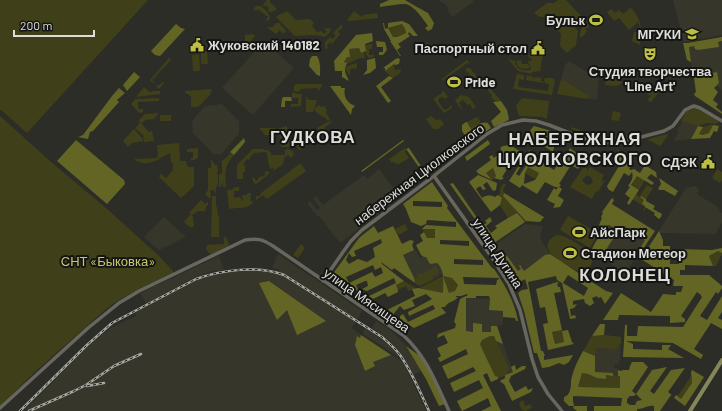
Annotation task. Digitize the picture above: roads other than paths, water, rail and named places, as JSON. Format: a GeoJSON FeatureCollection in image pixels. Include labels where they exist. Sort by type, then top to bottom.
{"type":"FeatureCollection","features":[{"type":"Feature","properties":{"kind":"main road","name":"набережная Циолковского"},"geometry":{"type":"LineString","coordinates":[[323,281],[358,233],[490,132],[502,125],[522,120],[532,120],[542,122],[588,140],[606,143],[625,141],[664,131],[673,126],[685,110],[690,106],[700,108],[722,121]]}},
{"type":"Feature","properties":{"kind":"main road","name":"улица Дугина"},"geometry":{"type":"LineString","coordinates":[[434,176],[493,258],[509,284],[520,310],[538,377],[548,394],[562,411]]}},
{"type":"Feature","properties":{"kind":"main road","name":"улица Мясищева"},"geometry":{"type":"LineString","coordinates":[[0,408],[114,306],[128,297],[245,240],[256,239],[267,242],[399,332],[414,345],[429,367],[449,411]]}},
{"type":"Feature","properties":{"kind":"main road"},"geometry":{"type":"LineString","coordinates":[[690,411],[722,360]]}},
{"type":"Feature","properties":{"kind":"railway"},"geometry":{"type":"LineString","coordinates":[[20,411],[87,345],[112,323],[196,279],[217,273],[251,269],[284,275],[382,337],[400,355],[416,382],[429,411]]}},
{"type":"Feature","properties":{"kind":"railway"},"geometry":{"type":"LineString","coordinates":[[29,411],[86,385],[114,366],[141,354]]}},
{"type":"Feature","properties":{"kind":"railway"},"geometry":{"type":"LineString","coordinates":[[87,386],[104,383]]}},
{"type":"Feature","properties":{"kind":"place","name":"Бульк"},"geometry":{"type":"Point","coordinates":[596,20]}},
{"type":"Feature","properties":{"kind":"place","name":"МГУКИ"},"geometry":{"type":"Point","coordinates":[692,34]}},
{"type":"Feature","properties":{"kind":"place","name":"Жуковский 140182"},"geometry":{"type":"Point","coordinates":[197,45]}},
{"type":"Feature","properties":{"kind":"place","name":"Паспортный стол"},"geometry":{"type":"Point","coordinates":[538,48]}},
{"type":"Feature","properties":{"kind":"place","name":"Студия творчества 'Line Art'"},"geometry":{"type":"Point","coordinates":[650,54]}},
{"type":"Feature","properties":{"kind":"place","name":"Pride"},"geometry":{"type":"Point","coordinates":[454,82]}},
{"type":"Feature","properties":{"kind":"place","name":"СДЭК"},"geometry":{"type":"Point","coordinates":[708,162]}},
{"type":"Feature","properties":{"kind":"place","name":"АйсПарк"},"geometry":{"type":"Point","coordinates":[579,232]}},
{"type":"Feature","properties":{"kind":"place","name":"Стадион Метеор"},"geometry":{"type":"Point","coordinates":[570,253]}},
{"type":"Feature","properties":{"kind":"district","name":"ГУДКОВА"},"geometry":{"type":"Point","coordinates":[313,136]}},
{"type":"Feature","properties":{"kind":"district","name":"НАБЕРЕЖНАЯ ЦИОЛКОВСКОГО"},"geometry":{"type":"Point","coordinates":[575,148]}},
{"type":"Feature","properties":{"kind":"district","name":"КОЛОНЕЦ"},"geometry":{"type":"Point","coordinates":[625,274]}},
{"type":"Feature","properties":{"kind":"park label","name":"СНТ «Быковка»"},"geometry":{"type":"Point","coordinates":[108,261]}}]}
